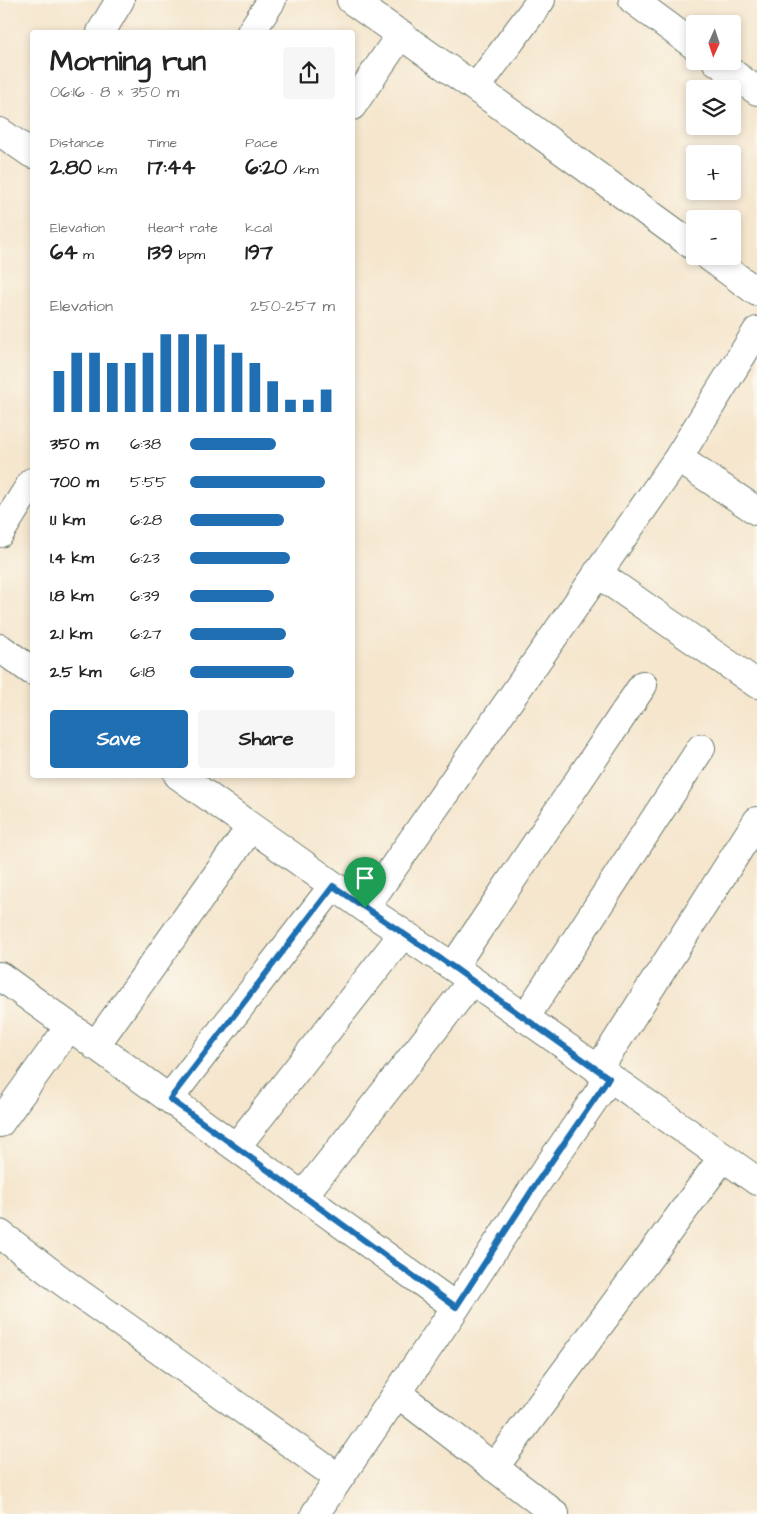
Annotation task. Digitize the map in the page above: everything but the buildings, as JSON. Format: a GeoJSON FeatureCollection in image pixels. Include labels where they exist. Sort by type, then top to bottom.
{"type":"FeatureCollection","features":[{"type":"Feature","properties":{"kind":"street"},"geometry":{"type":"LineString","coordinates":[[102,30],[120,0]]}},
{"type":"Feature","properties":{"kind":"street"},"geometry":{"type":"LineString","coordinates":[[252,30],[272,0]]}},
{"type":"Feature","properties":{"kind":"street"},"geometry":{"type":"LineString","coordinates":[[351,0],[401,34],[686,240]]}},
{"type":"Feature","properties":{"kind":"street"},"geometry":{"type":"LineString","coordinates":[[476,88],[541,0]]}},
{"type":"Feature","properties":{"kind":"street"},"geometry":{"type":"LineString","coordinates":[[633,0],[686,39]]}},
{"type":"Feature","properties":{"kind":"street"},"geometry":{"type":"LineString","coordinates":[[355,102],[401,34]]}},
{"type":"Feature","properties":{"kind":"street"},"geometry":{"type":"LineString","coordinates":[[728,70],[757,92]]}},
{"type":"Feature","properties":{"kind":"street"},"geometry":{"type":"LineString","coordinates":[[0,132],[30,152]]}},
{"type":"Feature","properties":{"kind":"street"},"geometry":{"type":"LineString","coordinates":[[720,265],[757,292]]}},
{"type":"Feature","properties":{"kind":"street"},"geometry":{"type":"LineString","coordinates":[[365,908],[678,458],[757,331]]}},
{"type":"Feature","properties":{"kind":"street"},"geometry":{"type":"LineString","coordinates":[[678,458],[757,511]]}},
{"type":"Feature","properties":{"kind":"street"},"geometry":{"type":"LineString","coordinates":[[0,533],[30,485]]}},
{"type":"Feature","properties":{"kind":"street"},"geometry":{"type":"LineString","coordinates":[[597,573],[757,684]]}},
{"type":"Feature","properties":{"kind":"street"},"geometry":{"type":"LineString","coordinates":[[0,648],[30,670]]}},
{"type":"Feature","properties":{"kind":"street"},"geometry":{"type":"LineString","coordinates":[[303,1196],[463,974],[643,685]]}},
{"type":"Feature","properties":{"kind":"street"},"geometry":{"type":"LineString","coordinates":[[526,1018],[701,748]]}},
{"type":"Feature","properties":{"kind":"street"},"geometry":{"type":"LineString","coordinates":[[182,778],[333,886],[463,974],[757,1181]]}},
{"type":"Feature","properties":{"kind":"street"},"geometry":{"type":"LineString","coordinates":[[315,1514],[456,1307],[538,1181],[757,821]]}},
{"type":"Feature","properties":{"kind":"street"},"geometry":{"type":"LineString","coordinates":[[95,1046],[251,827]]}},
{"type":"Feature","properties":{"kind":"street"},"geometry":{"type":"LineString","coordinates":[[170,1099],[333,886]]}},
{"type":"Feature","properties":{"kind":"street"},"geometry":{"type":"LineString","coordinates":[[236,1147],[403,934]]}},
{"type":"Feature","properties":{"kind":"street"},"geometry":{"type":"LineString","coordinates":[[0,976],[456,1307]]}},
{"type":"Feature","properties":{"kind":"street"},"geometry":{"type":"LineString","coordinates":[[0,1123],[69,1027]]}},
{"type":"Feature","properties":{"kind":"street"},"geometry":{"type":"LineString","coordinates":[[494,1468],[722,1157]]}},
{"type":"Feature","properties":{"kind":"street"},"geometry":{"type":"LineString","coordinates":[[0,1234],[66,1284],[339,1478]]}},
{"type":"Feature","properties":{"kind":"street"},"geometry":{"type":"LineString","coordinates":[[396,1393],[555,1514]]}},
{"type":"Feature","properties":{"kind":"route"},"geometry":{"type":"LineString","coordinates":[[333,886],[365,908],[453,967],[609,1078],[538,1181],[456,1307],[170,1099],[333,886]]}}]}
